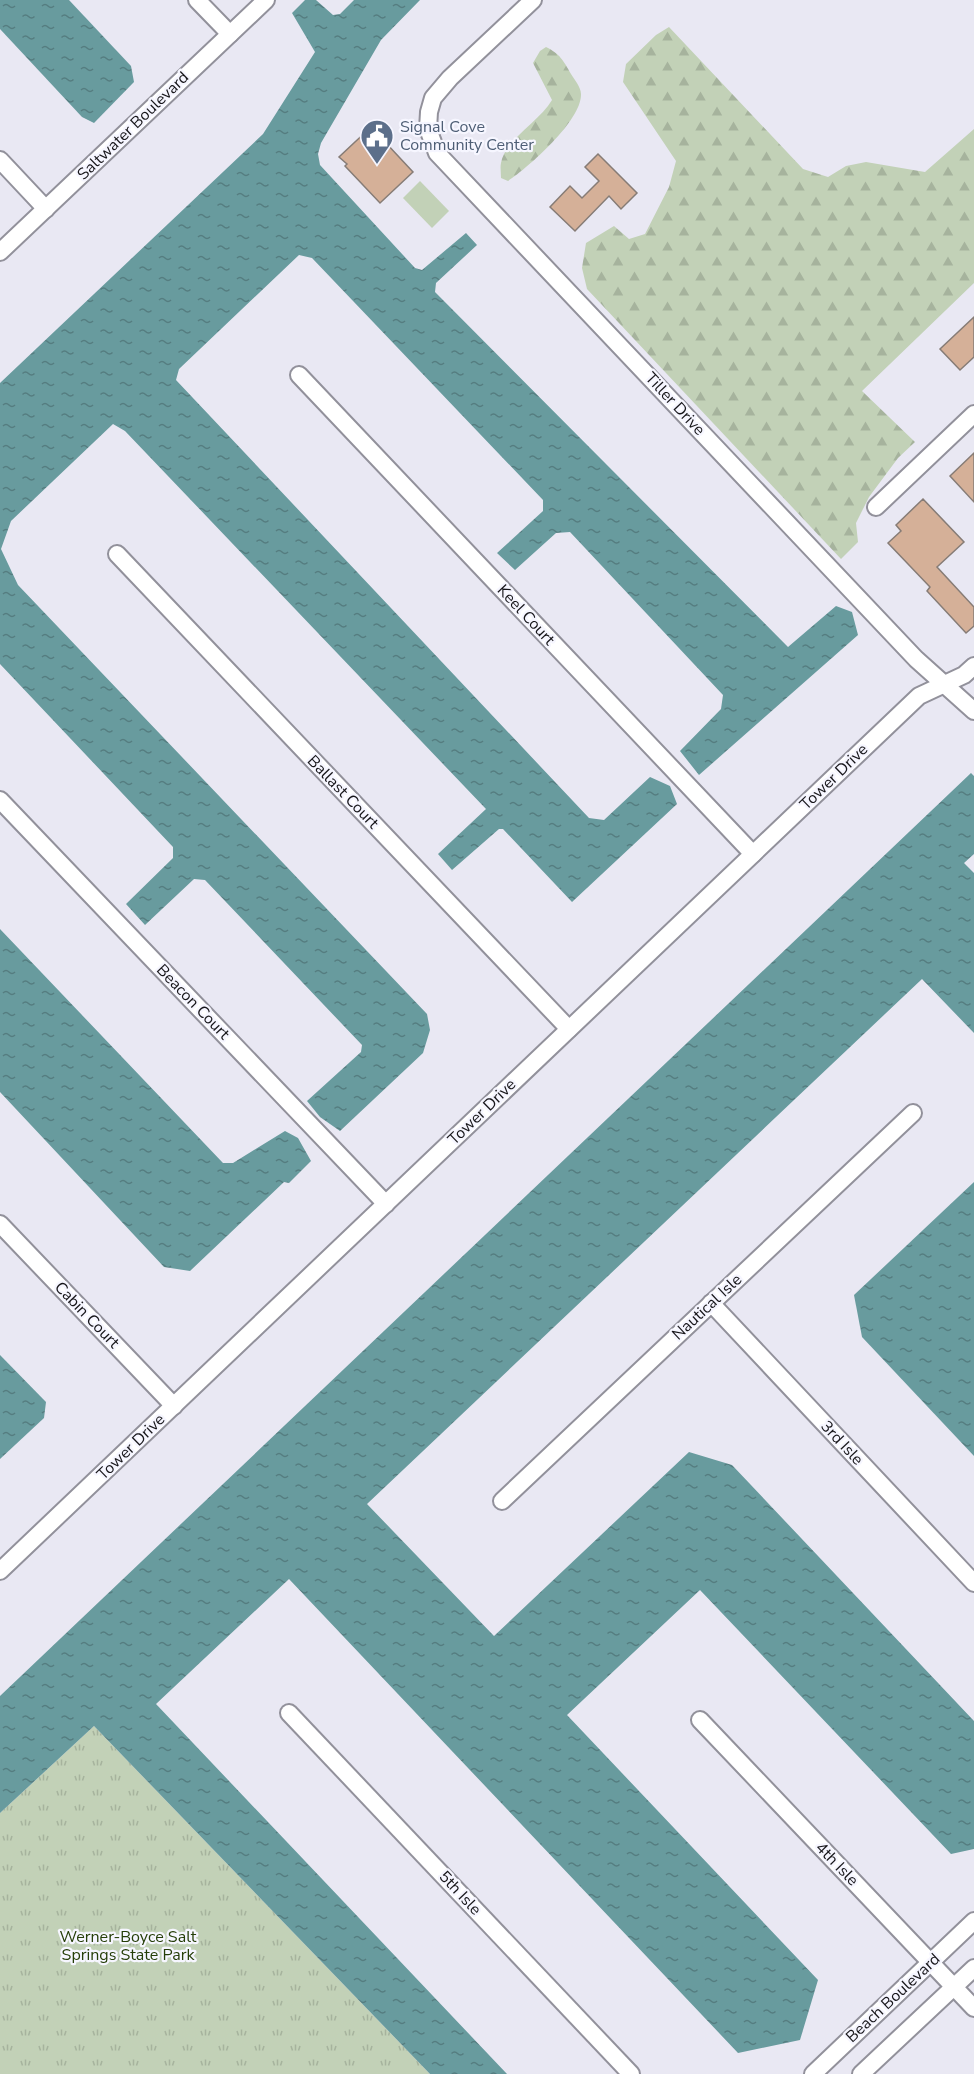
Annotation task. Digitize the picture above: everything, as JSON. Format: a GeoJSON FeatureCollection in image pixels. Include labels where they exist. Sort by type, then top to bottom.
{"type":"FeatureCollection","features":[{"type":"Feature","properties":{"kind":"street"},"geometry":{"type":"LineString","coordinates":[[198,0],[230,34]]}},
{"type":"Feature","properties":{"kind":"street","name":"Saltwater Boulevard"},"geometry":{"type":"LineString","coordinates":[[0,252],[266,0]]}},
{"type":"Feature","properties":{"kind":"street","name":"Tiller Drive"},"geometry":{"type":"LineString","coordinates":[[533,0],[450,78],[433,98],[428,129],[437,153],[916,659],[974,711]]}},
{"type":"Feature","properties":{"kind":"street"},"geometry":{"type":"LineString","coordinates":[[0,159],[46,209]]}},
{"type":"Feature","properties":{"kind":"street","name":"Keel Court"},"geometry":{"type":"LineString","coordinates":[[298,375],[753,854]]}},
{"type":"Feature","properties":{"kind":"street"},"geometry":{"type":"LineString","coordinates":[[876,507],[974,414]]}},
{"type":"Feature","properties":{"kind":"street","name":"Ballast Court"},"geometry":{"type":"LineString","coordinates":[[117,554],[569,1029]]}},
{"type":"Feature","properties":{"kind":"street","name":"Tower Drive"},"geometry":{"type":"LineString","coordinates":[[0,1571],[919,696],[964,675],[974,666]]}},
{"type":"Feature","properties":{"kind":"street","name":"Beacon Court"},"geometry":{"type":"LineString","coordinates":[[0,800],[386,1204]]}},
{"type":"Feature","properties":{"kind":"street","name":"Nautical Isle"},"geometry":{"type":"LineString","coordinates":[[502,1501],[913,1113]]}},
{"type":"Feature","properties":{"kind":"street","name":"Cabin Court"},"geometry":{"type":"LineString","coordinates":[[0,1224],[174,1406]]}},
{"type":"Feature","properties":{"kind":"street","name":"3rd Isle"},"geometry":{"type":"LineString","coordinates":[[711,1304],[974,1583]]}},
{"type":"Feature","properties":{"kind":"street","name":"5th Isle"},"geometry":{"type":"LineString","coordinates":[[289,1713],[631,2074]]}},
{"type":"Feature","properties":{"kind":"street","name":"4th Isle"},"geometry":{"type":"LineString","coordinates":[[700,1720],[974,2008]]}},
{"type":"Feature","properties":{"kind":"street","name":"Beach Boulevard"},"geometry":{"type":"LineString","coordinates":[[813,2074],[974,1922]]}},
{"type":"Feature","properties":{"kind":"street","name":"Beach Boulevard"},"geometry":{"type":"LineString","coordinates":[[861,2074],[974,1968]]}},
{"type":"Feature","properties":{"kind":"green space"},"geometry":{"type":"Polygon","coordinates":[[[669,27],[803,169],[828,177],[846,166],[866,162],[925,172],[974,129],[974,283],[862,391],[915,442],[898,458],[869,497],[856,523],[858,542],[841,559],[587,289],[582,268],[586,243],[614,226],[629,239],[645,234],[669,187],[676,161],[623,82],[626,64],[656,35],[669,27]]]}},
{"type":"Feature","properties":{"kind":"green space"},"geometry":{"type":"Polygon","coordinates":[[[546,47],[561,58],[577,83],[581,94],[579,105],[573,117],[553,142],[508,181],[501,178],[504,155],[509,146],[547,108],[552,100],[533,63],[540,51],[546,47]]]}},
{"type":"Feature","properties":{"kind":"green space"},"geometry":{"type":"Polygon","coordinates":[[[420,181],[449,211],[432,228],[403,198],[420,181]]]}},
{"type":"Feature","properties":{"kind":"green space","name":"Werner-Boyce Salt Springs State Park"},"geometry":{"type":"Polygon","coordinates":[[[94,1726],[430,2074],[0,2074],[0,1813],[94,1726]]]}},
{"type":"Feature","properties":{"kind":"water"},"geometry":{"type":"Polygon","coordinates":[[[0,0],[69,0],[131,66],[134,82],[94,123],[82,117],[0,29],[0,0]]]}},
{"type":"Feature","properties":{"kind":"water"},"geometry":{"type":"Polygon","coordinates":[[[305,0],[316,0],[333,15],[340,14],[354,0],[420,0],[381,40],[321,143],[318,154],[320,165],[415,268],[422,270],[466,233],[477,245],[436,283],[435,292],[788,647],[836,606],[852,612],[858,635],[699,775],[680,751],[721,709],[723,695],[570,532],[556,533],[515,570],[497,553],[543,511],[543,500],[312,258],[299,255],[179,369],[176,380],[589,818],[604,820],[650,777],[670,786],[677,804],[572,902],[503,829],[499,829],[452,870],[438,854],[486,809],[125,431],[113,424],[11,521],[1,549],[18,585],[427,1014],[430,1030],[423,1053],[340,1131],[320,1117],[307,1101],[361,1052],[362,1045],[205,880],[194,879],[145,925],[126,904],[173,858],[173,847],[0,664],[0,383],[263,134],[315,52],[292,13],[305,0]]]}},
{"type":"Feature","properties":{"kind":"water"},"geometry":{"type":"Polygon","coordinates":[[[971,773],[974,776],[974,854],[964,863],[974,873],[974,1033],[922,979],[367,1504],[494,1636],[689,1452],[732,1465],[974,1721],[974,1849],[951,1854],[700,1590],[567,1715],[818,1980],[800,2040],[738,2053],[289,1579],[156,1704],[507,2074],[430,2074],[94,1726],[0,1813],[0,1696],[971,773]]]}},
{"type":"Feature","properties":{"kind":"water"},"geometry":{"type":"Polygon","coordinates":[[[0,929],[223,1163],[233,1163],[285,1131],[298,1138],[311,1161],[289,1183],[284,1182],[190,1271],[164,1267],[0,1092],[0,929]]]}},
{"type":"Feature","properties":{"kind":"water"},"geometry":{"type":"Polygon","coordinates":[[[974,1182],[974,1456],[862,1337],[854,1295],[974,1182]]]}},
{"type":"Feature","properties":{"kind":"water"},"geometry":{"type":"Polygon","coordinates":[[[0,1355],[46,1402],[44,1418],[0,1459],[0,1355]]]}},
{"type":"Feature","properties":{"kind":"building","name":"Signal Cove Community Center"},"geometry":{"type":"Polygon","coordinates":[[[371,127],[413,172],[380,203],[339,157],[371,127]]]}},
{"type":"Feature","properties":{"kind":"building"},"geometry":{"type":"Polygon","coordinates":[[[598,154],[637,193],[621,209],[609,196],[575,231],[550,207],[570,186],[582,198],[599,181],[585,167],[598,154]]]}},
{"type":"Feature","properties":{"kind":"building"},"geometry":{"type":"Polygon","coordinates":[[[974,317],[974,357],[960,370],[940,349],[974,317]]]}},
{"type":"Feature","properties":{"kind":"building"},"geometry":{"type":"Polygon","coordinates":[[[974,453],[974,502],[950,476],[974,453]]]}},
{"type":"Feature","properties":{"kind":"building"},"geometry":{"type":"Polygon","coordinates":[[[923,499],[964,542],[937,567],[974,607],[974,626],[966,633],[927,591],[930,587],[888,543],[901,531],[896,525],[923,499]]]}},
{"type":"Feature","properties":{"kind":"place","name":"Signal Cove Community Center"},"geometry":{"type":"Point","coordinates":[377,165]}}]}
